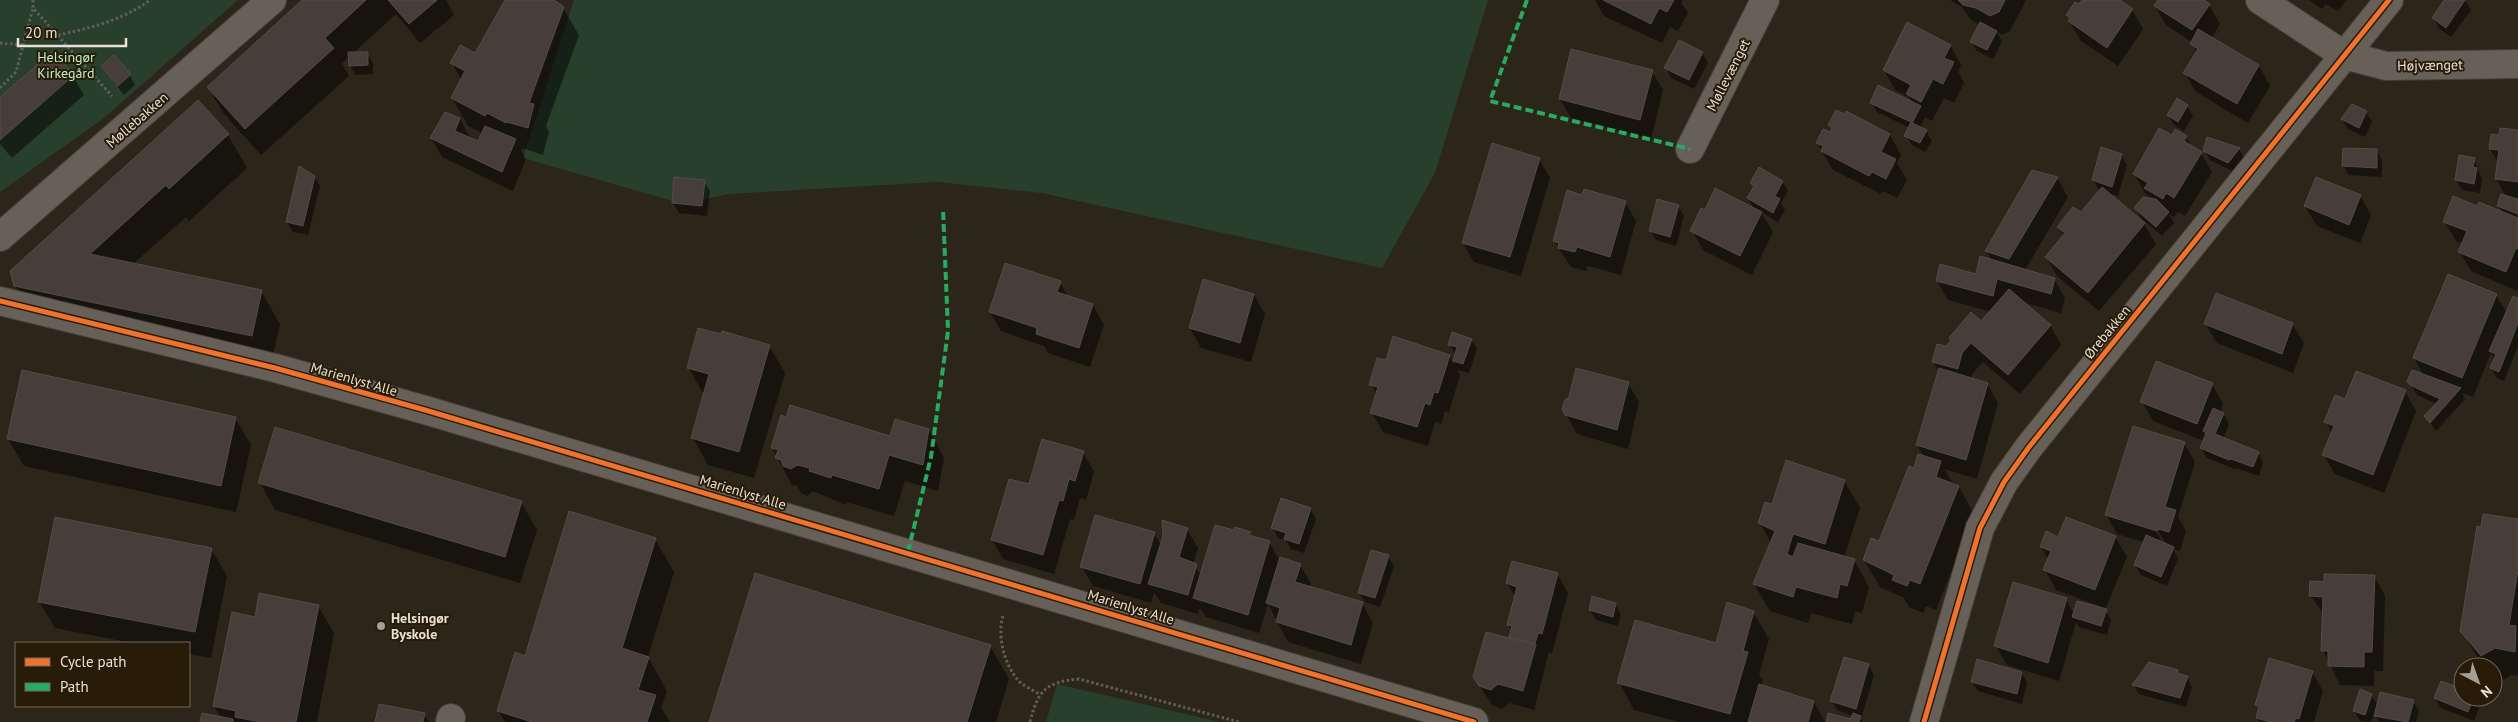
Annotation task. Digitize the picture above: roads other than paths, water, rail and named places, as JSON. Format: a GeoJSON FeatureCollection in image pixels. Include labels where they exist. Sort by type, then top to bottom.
{"type":"FeatureCollection","features":[{"type":"Feature","properties":{"kind":"street","name":"Møllebakken"},"geometry":{"type":"LineString","coordinates":[[0,237],[135,122],[272,0]]}},
{"type":"Feature","properties":{"kind":"street","name":"Møllevænget"},"geometry":{"type":"LineString","coordinates":[[1690,149],[1765,0]]}},
{"type":"Feature","properties":{"kind":"street"},"geometry":{"type":"LineString","coordinates":[[2260,0],[2344,55]]}},
{"type":"Feature","properties":{"kind":"street","name":"Ørebakken"},"geometry":{"type":"LineString","coordinates":[[1924,722],[1980,528],[2004,482],[2029,447],[2389,0]]}},
{"type":"Feature","properties":{"kind":"street","name":"Højvænget"},"geometry":{"type":"LineString","coordinates":[[2344,55],[2386,66],[2518,64]]}},
{"type":"Feature","properties":{"kind":"street","name":"Marienlyst Alle"},"geometry":{"type":"LineString","coordinates":[[0,301],[275,368],[424,410],[1474,722]]}},
{"type":"Feature","properties":{"kind":"place","name":"Helsingør Byskole"},"geometry":{"type":"Point","coordinates":[381,626]}},
{"type":"Feature","properties":{"kind":"park label","name":"Helsingør Kirkegård"},"geometry":{"type":"Point","coordinates":[66,66]}}]}
